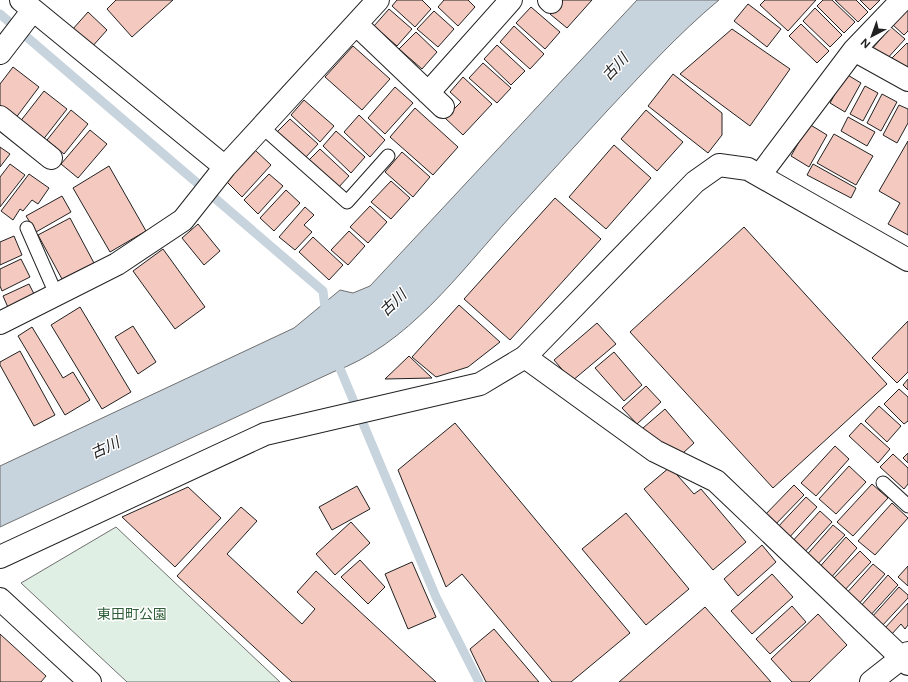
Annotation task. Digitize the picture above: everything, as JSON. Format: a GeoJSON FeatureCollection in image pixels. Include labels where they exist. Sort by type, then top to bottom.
{"type":"FeatureCollection","features":[{"type":"Feature","properties":{"kind":"street"},"geometry":{"type":"LineString","coordinates":[[0,323],[117,264],[183,220],[220,173],[261,126],[378,0]]}},
{"type":"Feature","properties":{"kind":"street"},"geometry":{"type":"LineString","coordinates":[[356,24],[436,100],[511,0]]}},
{"type":"Feature","properties":{"kind":"street"},"geometry":{"type":"LineString","coordinates":[[760,176],[854,50],[902,0]]}},
{"type":"Feature","properties":{"kind":"street"},"geometry":{"type":"LineString","coordinates":[[3,49],[26,10],[220,173]]}},
{"type":"Feature","properties":{"kind":"street"},"geometry":{"type":"LineString","coordinates":[[854,50],[908,80]]}},
{"type":"Feature","properties":{"kind":"street"},"geometry":{"type":"LineString","coordinates":[[0,117],[51,158]]}},
{"type":"Feature","properties":{"kind":"street"},"geometry":{"type":"LineString","coordinates":[[0,557],[265,434],[480,384],[525,357],[695,182],[719,166],[748,169],[908,260]]}},
{"type":"Feature","properties":{"kind":"street"},"geometry":{"type":"LineString","coordinates":[[525,357],[655,451],[716,482],[906,658],[871,682]]}},
{"type":"Feature","properties":{"kind":"street"},"geometry":{"type":"LineString","coordinates":[[0,599],[90,682]]}},
{"type":"Feature","properties":{"kind":"lane"},"geometry":{"type":"LineString","coordinates":[[261,126],[347,202],[388,156]]}},
{"type":"Feature","properties":{"kind":"lane"},"geometry":{"type":"LineString","coordinates":[[27,228],[56,294]]}},
{"type":"Feature","properties":{"kind":"lane"},"geometry":{"type":"LineString","coordinates":[[883,483],[908,506]]}},
{"type":"Feature","properties":{"kind":"green space","name":"東田町公園"},"geometry":{"type":"Polygon","coordinates":[[[116,527],[280,682],[127,682],[21,583],[116,527]]]}},
{"type":"Feature","properties":{"kind":"water","name":"古川"},"geometry":{"type":"Polygon","coordinates":[[[637,0],[719,0],[689,26],[647,68],[511,216],[452,283],[409,326],[360,360],[0,527],[0,466],[294,328],[340,290],[353,293],[370,286],[637,0]]]}},
{"type":"Feature","properties":{"kind":"building"},"geometry":{"type":"Polygon","coordinates":[[[116,0],[173,0],[132,37],[107,9],[116,0]]]}},
{"type":"Feature","properties":{"kind":"building"},"geometry":{"type":"Polygon","coordinates":[[[397,0],[422,0],[431,9],[415,27],[392,6],[397,0]]]}},
{"type":"Feature","properties":{"kind":"building"},"geometry":{"type":"Polygon","coordinates":[[[444,0],[468,0],[475,7],[458,26],[438,7],[444,0]]]}},
{"type":"Feature","properties":{"kind":"building"},"geometry":{"type":"Polygon","coordinates":[[[563,0],[592,0],[567,28],[550,14],[563,0]]]}},
{"type":"Feature","properties":{"kind":"building"},"geometry":{"type":"Polygon","coordinates":[[[765,0],[816,0],[788,31],[760,5],[765,0]]]}},
{"type":"Feature","properties":{"kind":"building"},"geometry":{"type":"Polygon","coordinates":[[[823,0],[832,0],[855,22],[844,33],[817,6],[823,0]]]}},
{"type":"Feature","properties":{"kind":"building"},"geometry":{"type":"Polygon","coordinates":[[[835,0],[856,0],[868,12],[858,22],[835,0]]]}},
{"type":"Feature","properties":{"kind":"building"},"geometry":{"type":"Polygon","coordinates":[[[860,0],[880,0],[870,10],[860,0]]]}},
{"type":"Feature","properties":{"kind":"building"},"geometry":{"type":"Polygon","coordinates":[[[748,4],[781,29],[767,47],[734,21],[748,4]]]}},
{"type":"Feature","properties":{"kind":"building"},"geometry":{"type":"Polygon","coordinates":[[[531,7],[560,32],[545,49],[516,23],[531,7]]]}},
{"type":"Feature","properties":{"kind":"building"},"geometry":{"type":"Polygon","coordinates":[[[815,8],[842,35],[830,47],[803,21],[815,8]]]}},
{"type":"Feature","properties":{"kind":"building"},"geometry":{"type":"Polygon","coordinates":[[[389,9],[412,29],[397,46],[374,26],[389,9]]]}},
{"type":"Feature","properties":{"kind":"building"},"geometry":{"type":"Polygon","coordinates":[[[908,9],[908,31],[904,35],[893,25],[908,9]]]}},
{"type":"Feature","properties":{"kind":"building"},"geometry":{"type":"Polygon","coordinates":[[[434,11],[454,29],[438,47],[417,29],[434,11]]]}},
{"type":"Feature","properties":{"kind":"building"},"geometry":{"type":"Polygon","coordinates":[[[88,12],[107,30],[91,48],[72,30],[88,12]]]}},
{"type":"Feature","properties":{"kind":"building"},"geometry":{"type":"Polygon","coordinates":[[[801,24],[829,51],[817,63],[789,36],[801,24]]]}},
{"type":"Feature","properties":{"kind":"building"},"geometry":{"type":"Polygon","coordinates":[[[514,26],[544,54],[530,69],[500,42],[514,26]]]}},
{"type":"Feature","properties":{"kind":"building"},"geometry":{"type":"Polygon","coordinates":[[[891,27],[905,39],[885,61],[872,49],[891,27]]]}},
{"type":"Feature","properties":{"kind":"building"},"geometry":{"type":"Polygon","coordinates":[[[732,29],[790,69],[750,126],[680,74],[732,29]]]}},
{"type":"Feature","properties":{"kind":"building"},"geometry":{"type":"Polygon","coordinates":[[[416,32],[437,52],[422,69],[399,49],[416,32]]]}},
{"type":"Feature","properties":{"kind":"building"},"geometry":{"type":"Polygon","coordinates":[[[907,43],[908,44],[908,68],[891,59],[907,43]]]}},
{"type":"Feature","properties":{"kind":"building"},"geometry":{"type":"Polygon","coordinates":[[[497,45],[525,71],[511,85],[484,59],[497,45]]]}},
{"type":"Feature","properties":{"kind":"building"},"geometry":{"type":"Polygon","coordinates":[[[353,46],[390,79],[362,110],[325,77],[353,46]]]}},
{"type":"Feature","properties":{"kind":"building"},"geometry":{"type":"Polygon","coordinates":[[[483,63],[511,88],[497,103],[469,78],[483,63]]]}},
{"type":"Feature","properties":{"kind":"building"},"geometry":{"type":"Polygon","coordinates":[[[13,67],[39,87],[15,119],[0,108],[0,84],[13,67]]]}},
{"type":"Feature","properties":{"kind":"building"},"geometry":{"type":"Polygon","coordinates":[[[673,74],[722,113],[722,135],[708,153],[648,106],[673,74]]]}},
{"type":"Feature","properties":{"kind":"building"},"geometry":{"type":"Polygon","coordinates":[[[846,74],[861,83],[845,112],[830,103],[846,74]]]}},
{"type":"Feature","properties":{"kind":"building"},"geometry":{"type":"Polygon","coordinates":[[[463,77],[492,104],[463,135],[445,118],[461,102],[450,92],[463,77]]]}},
{"type":"Feature","properties":{"kind":"building"},"geometry":{"type":"Polygon","coordinates":[[[865,86],[878,93],[863,121],[850,114],[865,86]]]}},
{"type":"Feature","properties":{"kind":"building"},"geometry":{"type":"Polygon","coordinates":[[[395,87],[413,103],[385,134],[368,118],[395,87]]]}},
{"type":"Feature","properties":{"kind":"building"},"geometry":{"type":"Polygon","coordinates":[[[44,91],[67,109],[42,141],[19,123],[44,91]]]}},
{"type":"Feature","properties":{"kind":"building"},"geometry":{"type":"Polygon","coordinates":[[[882,94],[897,102],[881,131],[867,123],[882,94]]]}},
{"type":"Feature","properties":{"kind":"building"},"geometry":{"type":"Polygon","coordinates":[[[304,100],[334,126],[320,142],[291,115],[304,100]]]}},
{"type":"Feature","properties":{"kind":"building"},"geometry":{"type":"Polygon","coordinates":[[[899,105],[908,109],[908,123],[897,143],[883,135],[899,105]]]}},
{"type":"Feature","properties":{"kind":"building"},"geometry":{"type":"Polygon","coordinates":[[[415,108],[458,147],[433,175],[390,137],[415,108]]]}},
{"type":"Feature","properties":{"kind":"building"},"geometry":{"type":"Polygon","coordinates":[[[71,110],[88,124],[64,154],[47,140],[71,110]]]}},
{"type":"Feature","properties":{"kind":"building"},"geometry":{"type":"Polygon","coordinates":[[[646,110],[683,142],[657,171],[621,139],[646,110]]]}},
{"type":"Feature","properties":{"kind":"building"},"geometry":{"type":"Polygon","coordinates":[[[359,115],[385,140],[370,157],[344,132],[359,115]]]}},
{"type":"Feature","properties":{"kind":"building"},"geometry":{"type":"Polygon","coordinates":[[[848,117],[875,132],[867,146],[841,131],[848,117]]]}},
{"type":"Feature","properties":{"kind":"building"},"geometry":{"type":"Polygon","coordinates":[[[290,119],[318,144],[305,158],[277,132],[290,119]]]}},
{"type":"Feature","properties":{"kind":"building"},"geometry":{"type":"Polygon","coordinates":[[[809,124],[827,135],[809,167],[791,156],[809,124]]]}},
{"type":"Feature","properties":{"kind":"building"},"geometry":{"type":"Polygon","coordinates":[[[90,130],[107,144],[78,178],[61,164],[90,130]]]}},
{"type":"Feature","properties":{"kind":"building"},"geometry":{"type":"Polygon","coordinates":[[[336,131],[365,157],[351,173],[323,146],[336,131]]]}},
{"type":"Feature","properties":{"kind":"building"},"geometry":{"type":"Polygon","coordinates":[[[834,134],[873,156],[856,185],[817,163],[834,134]]]}},
{"type":"Feature","properties":{"kind":"building"},"geometry":{"type":"Polygon","coordinates":[[[908,141],[908,235],[888,224],[900,203],[879,191],[908,141]]]}},
{"type":"Feature","properties":{"kind":"building"},"geometry":{"type":"Polygon","coordinates":[[[614,145],[651,178],[606,229],[569,197],[614,145]]]}},
{"type":"Feature","properties":{"kind":"building"},"geometry":{"type":"Polygon","coordinates":[[[0,147],[10,154],[0,167],[0,147]]]}},
{"type":"Feature","properties":{"kind":"building"},"geometry":{"type":"Polygon","coordinates":[[[320,149],[349,176],[338,188],[308,161],[320,149]]]}},
{"type":"Feature","properties":{"kind":"building"},"geometry":{"type":"Polygon","coordinates":[[[255,150],[271,165],[242,197],[226,181],[255,150]]]}},
{"type":"Feature","properties":{"kind":"building"},"geometry":{"type":"Polygon","coordinates":[[[402,152],[430,177],[413,197],[385,172],[402,152]]]}},
{"type":"Feature","properties":{"kind":"building"},"geometry":{"type":"Polygon","coordinates":[[[10,164],[25,175],[0,207],[0,177],[10,164]]]}},
{"type":"Feature","properties":{"kind":"building"},"geometry":{"type":"Polygon","coordinates":[[[813,164],[856,188],[851,198],[807,175],[813,164]]]}},
{"type":"Feature","properties":{"kind":"building"},"geometry":{"type":"Polygon","coordinates":[[[109,166],[146,231],[110,252],[73,188],[109,166]]]}},
{"type":"Feature","properties":{"kind":"building"},"geometry":{"type":"Polygon","coordinates":[[[29,174],[49,188],[38,204],[32,200],[23,211],[20,209],[13,220],[1,211],[29,174]]]}},
{"type":"Feature","properties":{"kind":"building"},"geometry":{"type":"Polygon","coordinates":[[[269,174],[283,186],[258,214],[244,200],[269,174]]]}},
{"type":"Feature","properties":{"kind":"building"},"geometry":{"type":"Polygon","coordinates":[[[391,181],[410,198],[391,219],[371,202],[391,181]]]}},
{"type":"Feature","properties":{"kind":"building"},"geometry":{"type":"Polygon","coordinates":[[[286,190],[300,203],[274,231],[260,218],[286,190]]]}},
{"type":"Feature","properties":{"kind":"building"},"geometry":{"type":"Polygon","coordinates":[[[62,196],[71,212],[36,232],[26,216],[62,196]]]}},
{"type":"Feature","properties":{"kind":"building"},"geometry":{"type":"Polygon","coordinates":[[[555,198],[601,239],[510,340],[464,299],[555,198]]]}},
{"type":"Feature","properties":{"kind":"building"},"geometry":{"type":"Polygon","coordinates":[[[370,206],[387,222],[368,243],[350,227],[370,206]]]}},
{"type":"Feature","properties":{"kind":"building"},"geometry":{"type":"Polygon","coordinates":[[[305,207],[314,215],[304,225],[312,232],[295,250],[279,237],[305,207]]]}},
{"type":"Feature","properties":{"kind":"building"},"geometry":{"type":"Polygon","coordinates":[[[70,218],[94,263],[62,279],[38,235],[70,218]]]}},
{"type":"Feature","properties":{"kind":"building"},"geometry":{"type":"Polygon","coordinates":[[[198,224],[220,251],[204,265],[182,238],[198,224]]]}},
{"type":"Feature","properties":{"kind":"building"},"geometry":{"type":"Polygon","coordinates":[[[744,227],[887,384],[773,488],[630,332],[744,227]]]}},
{"type":"Feature","properties":{"kind":"building"},"geometry":{"type":"Polygon","coordinates":[[[349,231],[365,246],[348,265],[331,250],[349,231]]]}},
{"type":"Feature","properties":{"kind":"building"},"geometry":{"type":"Polygon","coordinates":[[[14,236],[22,255],[0,265],[0,242],[14,236]]]}},
{"type":"Feature","properties":{"kind":"building"},"geometry":{"type":"Polygon","coordinates":[[[313,237],[343,265],[329,280],[299,252],[313,237]]]}},
{"type":"Feature","properties":{"kind":"building"},"geometry":{"type":"Polygon","coordinates":[[[163,249],[205,307],[175,329],[133,271],[163,249]]]}},
{"type":"Feature","properties":{"kind":"building"},"geometry":{"type":"Polygon","coordinates":[[[21,259],[30,277],[2,291],[0,286],[0,269],[21,259]]]}},
{"type":"Feature","properties":{"kind":"building"},"geometry":{"type":"Polygon","coordinates":[[[29,284],[37,300],[10,312],[3,296],[29,284]]]}},
{"type":"Feature","properties":{"kind":"building"},"geometry":{"type":"Polygon","coordinates":[[[459,305],[500,342],[468,367],[436,377],[412,357],[459,305]]]}},
{"type":"Feature","properties":{"kind":"building"},"geometry":{"type":"Polygon","coordinates":[[[80,307],[131,392],[102,409],[51,325],[80,307]]]}},
{"type":"Feature","properties":{"kind":"building"},"geometry":{"type":"Polygon","coordinates":[[[908,321],[908,372],[897,383],[872,358],[908,321]]]}},
{"type":"Feature","properties":{"kind":"building"},"geometry":{"type":"Polygon","coordinates":[[[597,323],[616,344],[572,381],[554,360],[597,323]]]}},
{"type":"Feature","properties":{"kind":"building"},"geometry":{"type":"Polygon","coordinates":[[[133,326],[156,362],[138,374],[115,337],[133,326]]]}},
{"type":"Feature","properties":{"kind":"building"},"geometry":{"type":"Polygon","coordinates":[[[32,327],[63,378],[73,372],[90,400],[65,415],[18,336],[32,327]]]}},
{"type":"Feature","properties":{"kind":"building"},"geometry":{"type":"Polygon","coordinates":[[[20,351],[55,415],[34,426],[0,365],[0,362],[20,351]]]}},
{"type":"Feature","properties":{"kind":"building"},"geometry":{"type":"Polygon","coordinates":[[[614,352],[642,385],[624,401],[595,368],[614,352]]]}},
{"type":"Feature","properties":{"kind":"building"},"geometry":{"type":"Polygon","coordinates":[[[409,356],[432,378],[385,379],[409,356]]]}},
{"type":"Feature","properties":{"kind":"building"},"geometry":{"type":"Polygon","coordinates":[[[908,379],[908,390],[903,385],[908,379]]]}},
{"type":"Feature","properties":{"kind":"building"},"geometry":{"type":"Polygon","coordinates":[[[646,386],[661,402],[637,424],[622,408],[646,386]]]}},
{"type":"Feature","properties":{"kind":"building"},"geometry":{"type":"Polygon","coordinates":[[[899,389],[908,397],[908,421],[904,424],[884,404],[899,389]]]}},
{"type":"Feature","properties":{"kind":"building"},"geometry":{"type":"Polygon","coordinates":[[[879,406],[901,426],[887,442],[865,421],[879,406]]]}},
{"type":"Feature","properties":{"kind":"building"},"geometry":{"type":"Polygon","coordinates":[[[665,409],[694,443],[683,453],[653,440],[643,428],[665,409]]]}},
{"type":"Feature","properties":{"kind":"building"},"geometry":{"type":"Polygon","coordinates":[[[455,423],[630,633],[571,682],[552,682],[462,574],[446,587],[398,470],[455,423]]]}},
{"type":"Feature","properties":{"kind":"building"},"geometry":{"type":"Polygon","coordinates":[[[861,423],[890,449],[878,463],[849,436],[861,423]]]}},
{"type":"Feature","properties":{"kind":"building"},"geometry":{"type":"Polygon","coordinates":[[[835,446],[849,459],[816,496],[801,483],[835,446]]]}},
{"type":"Feature","properties":{"kind":"building"},"geometry":{"type":"Polygon","coordinates":[[[908,453],[908,463],[903,458],[908,453]]]}},
{"type":"Feature","properties":{"kind":"building"},"geometry":{"type":"Polygon","coordinates":[[[893,454],[908,468],[908,484],[904,489],[880,467],[893,454]]]}},
{"type":"Feature","properties":{"kind":"building"},"geometry":{"type":"Polygon","coordinates":[[[849,466],[866,482],[836,514],[819,499],[849,466]]]}},
{"type":"Feature","properties":{"kind":"building"},"geometry":{"type":"Polygon","coordinates":[[[670,467],[694,494],[701,489],[746,542],[713,570],[644,489],[670,467]]]}},
{"type":"Feature","properties":{"kind":"building"},"geometry":{"type":"Polygon","coordinates":[[[872,484],[888,498],[853,536],[837,522],[872,484]]]}},
{"type":"Feature","properties":{"kind":"building"},"geometry":{"type":"Polygon","coordinates":[[[794,485],[804,495],[772,528],[762,518],[794,485]]]}},
{"type":"Feature","properties":{"kind":"building"},"geometry":{"type":"Polygon","coordinates":[[[357,486],[370,509],[332,530],[319,507],[357,486]]]}},
{"type":"Feature","properties":{"kind":"building"},"geometry":{"type":"Polygon","coordinates":[[[188,487],[221,518],[175,567],[122,517],[188,487]]]}},
{"type":"Feature","properties":{"kind":"building"},"geometry":{"type":"Polygon","coordinates":[[[806,497],[817,507],[787,540],[776,529],[806,497]]]}},
{"type":"Feature","properties":{"kind":"building"},"geometry":{"type":"Polygon","coordinates":[[[892,503],[908,518],[875,555],[858,541],[892,503]]]}},
{"type":"Feature","properties":{"kind":"building"},"geometry":{"type":"Polygon","coordinates":[[[241,507],[257,521],[227,554],[302,624],[315,609],[297,592],[316,571],[436,682],[292,682],[177,576],[241,507]]]}},
{"type":"Feature","properties":{"kind":"building"},"geometry":{"type":"Polygon","coordinates":[[[820,511],[832,522],[802,555],[790,544],[820,511]]]}},
{"type":"Feature","properties":{"kind":"building"},"geometry":{"type":"Polygon","coordinates":[[[626,513],[689,589],[646,625],[582,549],[626,513]]]}},
{"type":"Feature","properties":{"kind":"building"},"geometry":{"type":"Polygon","coordinates":[[[351,522],[370,543],[335,575],[316,554],[351,522]]]}},
{"type":"Feature","properties":{"kind":"building"},"geometry":{"type":"Polygon","coordinates":[[[833,525],[845,535],[815,567],[804,558],[833,525]]]}},
{"type":"Feature","properties":{"kind":"building"},"geometry":{"type":"Polygon","coordinates":[[[846,537],[857,548],[829,580],[817,570],[846,537]]]}},
{"type":"Feature","properties":{"kind":"building"},"geometry":{"type":"Polygon","coordinates":[[[762,545],[776,562],[738,596],[724,579],[762,545]]]}},
{"type":"Feature","properties":{"kind":"building"},"geometry":{"type":"Polygon","coordinates":[[[860,551],[871,562],[842,593],[830,582],[860,551]]]}},
{"type":"Feature","properties":{"kind":"building"},"geometry":{"type":"Polygon","coordinates":[[[360,560],[385,587],[368,604],[341,577],[360,560]]]}},
{"type":"Feature","properties":{"kind":"building"},"geometry":{"type":"Polygon","coordinates":[[[412,562],[436,617],[408,629],[385,574],[412,562]]]}},
{"type":"Feature","properties":{"kind":"building"},"geometry":{"type":"Polygon","coordinates":[[[873,564],[885,574],[857,606],[844,596],[873,564]]]}},
{"type":"Feature","properties":{"kind":"building"},"geometry":{"type":"Polygon","coordinates":[[[908,566],[908,586],[898,577],[908,566]]]}},
{"type":"Feature","properties":{"kind":"building"},"geometry":{"type":"Polygon","coordinates":[[[772,574],[793,597],[752,634],[731,611],[772,574]]]}},
{"type":"Feature","properties":{"kind":"building"},"geometry":{"type":"Polygon","coordinates":[[[888,575],[898,585],[869,617],[860,607],[888,575]]]}},
{"type":"Feature","properties":{"kind":"building"},"geometry":{"type":"Polygon","coordinates":[[[899,587],[908,595],[908,598],[881,627],[871,618],[899,587]]]}},
{"type":"Feature","properties":{"kind":"building"},"geometry":{"type":"Polygon","coordinates":[[[908,603],[908,625],[905,629],[901,624],[891,635],[884,629],[908,603]]]}},
{"type":"Feature","properties":{"kind":"building"},"geometry":{"type":"Polygon","coordinates":[[[792,606],[806,622],[770,654],[756,639],[792,606]]]}},
{"type":"Feature","properties":{"kind":"building"},"geometry":{"type":"Polygon","coordinates":[[[705,607],[771,682],[619,682],[705,607]]]}},
{"type":"Feature","properties":{"kind":"building"},"geometry":{"type":"Polygon","coordinates":[[[818,614],[847,645],[809,682],[792,682],[771,659],[818,614]]]}},
{"type":"Feature","properties":{"kind":"building"},"geometry":{"type":"Polygon","coordinates":[[[494,629],[539,682],[486,682],[470,649],[494,629]]]}},
{"type":"Feature","properties":{"kind":"building"},"geometry":{"type":"Polygon","coordinates":[[[0,634],[46,676],[41,682],[0,682],[0,634]]]}},
{"type":"Feature","properties":{"kind":"waterway"},"geometry":{"type":"LineString","coordinates":[[0,14],[323,291],[326,316]]}},
{"type":"Feature","properties":{"kind":"waterway"},"geometry":{"type":"LineString","coordinates":[[336,359],[436,597],[479,682]]}}]}
